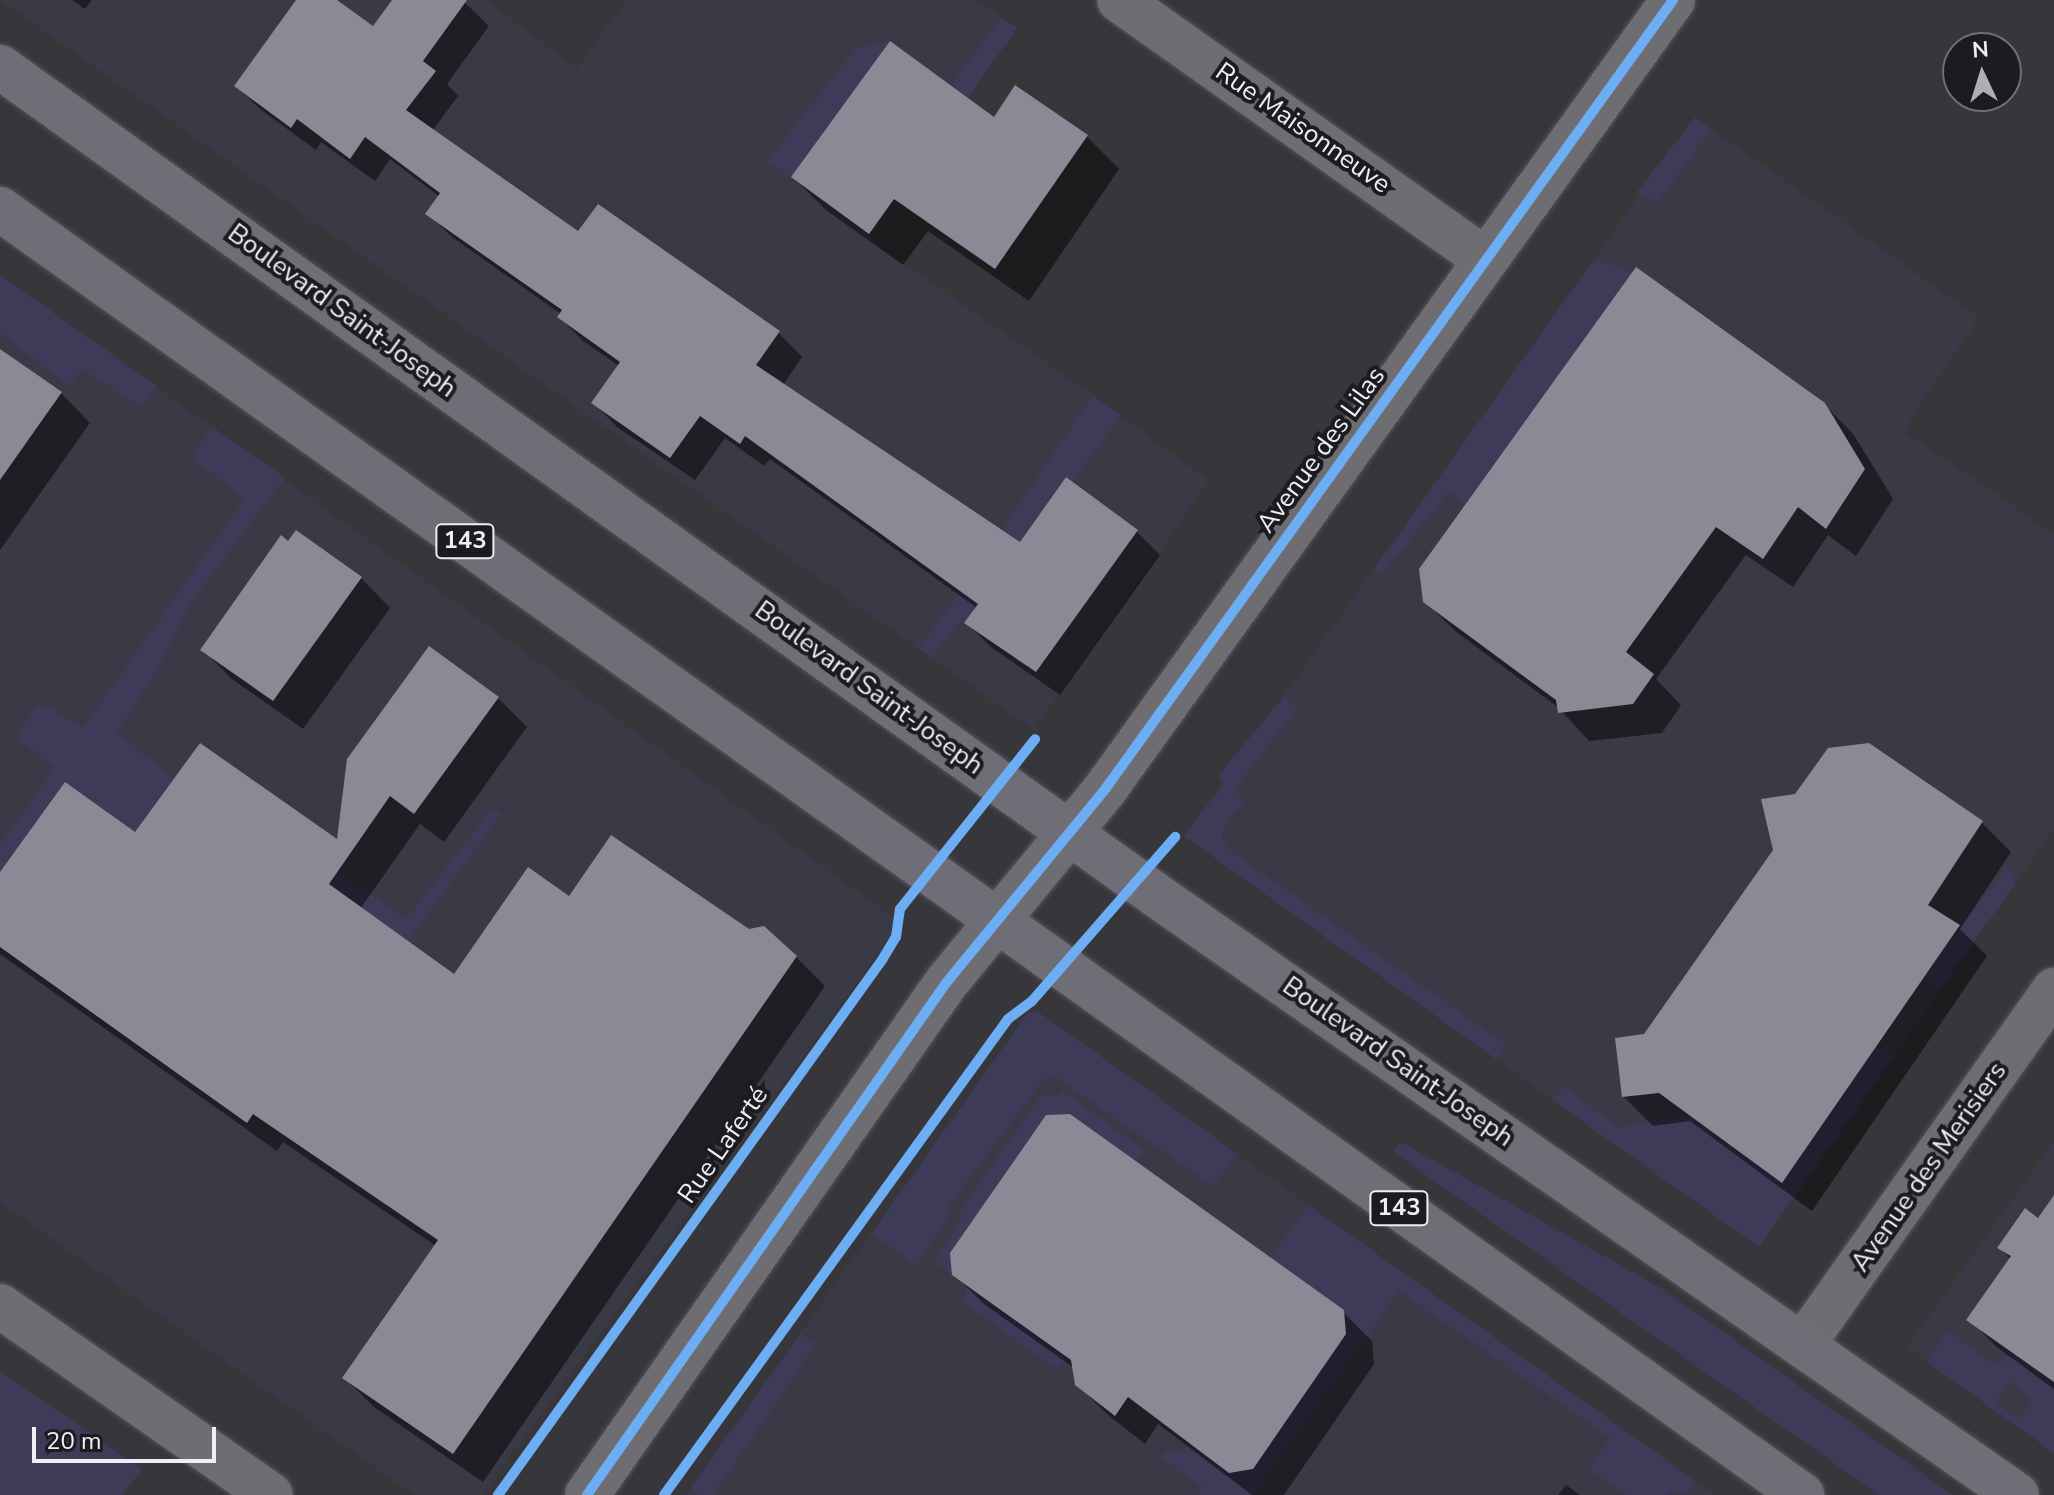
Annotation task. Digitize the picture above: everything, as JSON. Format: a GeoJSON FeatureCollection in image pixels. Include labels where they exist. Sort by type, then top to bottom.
{"type":"FeatureCollection","features":[{"type":"Feature","properties":{"kind":"main road","name":"Boulevard Saint-Joseph"},"geometry":{"type":"LineString","coordinates":[[0,67],[1072,833],[2017,1495]]}},
{"type":"Feature","properties":{"kind":"main road","name":"143"},"geometry":{"type":"LineString","coordinates":[[0,209],[1802,1495]]}},
{"type":"Feature","properties":{"kind":"street","name":"Rue Maisonneuve"},"geometry":{"type":"LineString","coordinates":[[1119,0],[1485,259]]}},
{"type":"Feature","properties":{"kind":"street","name":"Avenue des Lilas"},"geometry":{"type":"LineString","coordinates":[[997,921],[1072,833],[1673,0]]}},
{"type":"Feature","properties":{"kind":"street"},"geometry":{"type":"LineString","coordinates":[[587,1495],[946,983],[997,921]]}},
{"type":"Feature","properties":{"kind":"street","name":"Avenue des Merisiers"},"geometry":{"type":"LineString","coordinates":[[1804,1343],[2054,990]]}},
{"type":"Feature","properties":{"kind":"street"},"geometry":{"type":"LineString","coordinates":[[0,1306],[271,1495]]}},
{"type":"Feature","properties":{"kind":"shaded area"},"geometry":{"type":"Polygon","coordinates":[[[0,0],[486,0],[577,69],[626,0],[977,0],[1017,28],[867,238],[1093,395],[1209,481],[1034,730],[0,0]]]}},
{"type":"Feature","properties":{"kind":"shaded area"},"geometry":{"type":"Polygon","coordinates":[[[1001,17],[1017,28],[968,98],[951,85],[1001,17]]]}},
{"type":"Feature","properties":{"kind":"shaded area"},"geometry":{"type":"Polygon","coordinates":[[[890,41],[791,177],[767,161],[856,48],[890,41]]]}},
{"type":"Feature","properties":{"kind":"shaded area"},"geometry":{"type":"Polygon","coordinates":[[[1695,117],[1979,318],[1910,420],[1907,433],[2054,534],[2054,829],[1759,1247],[1184,836],[1695,117]]]}},
{"type":"Feature","properties":{"kind":"shaded area"},"geometry":{"type":"Polygon","coordinates":[[[1695,117],[1712,128],[1658,202],[1637,192],[1695,117]]]}},
{"type":"Feature","properties":{"kind":"shaded area"},"geometry":{"type":"Polygon","coordinates":[[[1594,259],[1633,272],[1465,505],[1449,492],[1382,575],[1375,568],[1594,259]]]}},
{"type":"Feature","properties":{"kind":"shaded area"},"geometry":{"type":"Polygon","coordinates":[[[0,275],[901,923],[482,1495],[414,1495],[0,1202],[0,275]]]}},
{"type":"Feature","properties":{"kind":"shaded area"},"geometry":{"type":"Polygon","coordinates":[[[0,275],[157,386],[144,403],[134,403],[83,369],[69,386],[0,333],[0,275]]]}},
{"type":"Feature","properties":{"kind":"shaded area"},"geometry":{"type":"Polygon","coordinates":[[[1093,395],[1121,415],[1073,482],[1065,477],[964,623],[958,623],[932,658],[918,648],[959,594],[1093,395]]]}},
{"type":"Feature","properties":{"kind":"shaded area"},"geometry":{"type":"Polygon","coordinates":[[[213,427],[285,478],[194,598],[162,662],[117,732],[173,779],[135,832],[65,783],[0,872],[0,845],[55,767],[20,741],[18,732],[37,706],[47,705],[83,728],[245,498],[196,462],[194,451],[213,427]]]}},
{"type":"Feature","properties":{"kind":"shaded area"},"geometry":{"type":"Polygon","coordinates":[[[1284,696],[1297,709],[1233,791],[1245,800],[1226,823],[1222,836],[1228,849],[1505,1044],[1496,1059],[1184,836],[1224,784],[1218,776],[1284,696]]]}},
{"type":"Feature","properties":{"kind":"shaded area"},"geometry":{"type":"Polygon","coordinates":[[[491,810],[502,813],[408,941],[328,883],[275,827],[406,919],[491,810]]]}},
{"type":"Feature","properties":{"kind":"shaded area"},"geometry":{"type":"Polygon","coordinates":[[[2008,864],[2015,884],[1941,988],[1925,976],[2008,864]]]}},
{"type":"Feature","properties":{"kind":"shaded area"},"geometry":{"type":"Polygon","coordinates":[[[1037,1011],[1716,1495],[685,1495],[1027,1014],[1037,1011]]]}},
{"type":"Feature","properties":{"kind":"shaded area"},"geometry":{"type":"Polygon","coordinates":[[[1037,1011],[1238,1154],[1213,1186],[1052,1075],[1044,1080],[949,1206],[949,1217],[915,1266],[872,1233],[1027,1014],[1037,1011]]]}},
{"type":"Feature","properties":{"kind":"shaded area"},"geometry":{"type":"Polygon","coordinates":[[[1877,1046],[1894,1056],[1759,1247],[1552,1100],[1564,1086],[1619,1128],[1688,1114],[1775,1177],[1790,1174],[1877,1046]]]}},
{"type":"Feature","properties":{"kind":"shaded area"},"geometry":{"type":"Polygon","coordinates":[[[1063,1091],[1146,1151],[1136,1161],[1070,1114],[1046,1115],[953,1275],[934,1262],[961,1221],[960,1211],[1042,1094],[1058,1096],[1063,1091]]]}},
{"type":"Feature","properties":{"kind":"shaded area"},"geometry":{"type":"Polygon","coordinates":[[[2054,1141],[2054,1391],[2025,1432],[1907,1347],[2054,1141]]]}},
{"type":"Feature","properties":{"kind":"shaded area"},"geometry":{"type":"Polygon","coordinates":[[[1401,1142],[1661,1288],[1953,1495],[1879,1495],[1393,1152],[1401,1142]]]}},
{"type":"Feature","properties":{"kind":"shaded area"},"geometry":{"type":"Polygon","coordinates":[[[1308,1205],[1696,1481],[1686,1495],[1673,1491],[1667,1495],[1627,1495],[1589,1470],[1610,1438],[1399,1291],[1253,1495],[1197,1495],[1202,1487],[1160,1457],[1166,1451],[1177,1453],[1190,1444],[1229,1473],[1253,1469],[1346,1334],[1344,1310],[1271,1258],[1308,1205]]]}},
{"type":"Feature","properties":{"kind":"shaded area"},"geometry":{"type":"Polygon","coordinates":[[[967,1285],[1071,1360],[1054,1368],[963,1302],[967,1285]]]}},
{"type":"Feature","properties":{"kind":"shaded area"},"geometry":{"type":"Polygon","coordinates":[[[1948,1331],[1998,1366],[2009,1352],[2037,1371],[2054,1348],[2054,1453],[1927,1362],[1948,1331]],[[2010,1382],[1996,1403],[2019,1419],[2033,1399],[2010,1382]]]}},
{"type":"Feature","properties":{"kind":"shaded area"},"geometry":{"type":"Polygon","coordinates":[[[800,1334],[817,1344],[713,1495],[699,1495],[690,1489],[800,1334]]]}},
{"type":"Feature","properties":{"kind":"shaded area"},"geometry":{"type":"Polygon","coordinates":[[[0,1371],[142,1469],[123,1495],[0,1495],[0,1371]]]}},
{"type":"Feature","properties":{"kind":"building"},"geometry":{"type":"Polygon","coordinates":[[[296,0],[337,0],[373,26],[392,0],[467,0],[423,61],[436,71],[406,110],[578,231],[598,204],[780,331],[756,365],[1020,542],[1066,477],[1138,530],[1036,672],[964,623],[978,604],[745,436],[740,444],[700,416],[670,458],[591,403],[620,362],[557,317],[562,310],[425,214],[440,193],[365,137],[350,159],[297,119],[291,128],[234,86],[296,0]]]}},
{"type":"Feature","properties":{"kind":"building"},"geometry":{"type":"Polygon","coordinates":[[[890,41],[994,117],[1015,85],[1088,135],[995,269],[894,199],[869,234],[791,177],[890,41]]]}},
{"type":"Feature","properties":{"kind":"building"},"geometry":{"type":"Polygon","coordinates":[[[1636,267],[1825,403],[1865,469],[1826,529],[1798,507],[1763,559],[1716,527],[1626,652],[1654,674],[1633,704],[1558,713],[1556,700],[1423,602],[1419,569],[1636,267]]]}},
{"type":"Feature","properties":{"kind":"building"},"geometry":{"type":"Polygon","coordinates":[[[0,349],[62,392],[0,480],[0,349]]]}},
{"type":"Feature","properties":{"kind":"building"},"geometry":{"type":"Polygon","coordinates":[[[296,530],[362,577],[273,701],[200,650],[281,535],[288,541],[296,530]]]}},
{"type":"Feature","properties":{"kind":"building"},"geometry":{"type":"Polygon","coordinates":[[[429,646],[499,697],[414,814],[390,796],[329,884],[454,974],[528,867],[569,896],[611,835],[749,929],[764,926],[797,956],[453,1454],[342,1378],[438,1240],[253,1114],[247,1123],[0,947],[0,872],[65,782],[135,832],[200,743],[337,839],[347,759],[429,646]]]}},
{"type":"Feature","properties":{"kind":"building"},"geometry":{"type":"Polygon","coordinates":[[[1869,743],[1983,821],[1928,905],[1960,925],[1782,1183],[1659,1093],[1622,1097],[1615,1038],[1644,1034],[1773,850],[1761,799],[1795,794],[1828,748],[1869,743]]]}},
{"type":"Feature","properties":{"kind":"building"},"geometry":{"type":"Polygon","coordinates":[[[1070,1114],[1344,1310],[1346,1334],[1253,1469],[1229,1473],[1128,1397],[1115,1416],[1075,1385],[1071,1360],[952,1275],[950,1253],[1046,1115],[1070,1114]]]}},
{"type":"Feature","properties":{"kind":"building"},"geometry":{"type":"Polygon","coordinates":[[[2054,1195],[2054,1382],[1966,1320],[2011,1256],[1997,1248],[2025,1208],[2038,1218],[2054,1195]]]}},
{"type":"Feature","properties":{"kind":"cycle path"},"geometry":{"type":"LineString","coordinates":[[587,1495],[946,983],[1106,788],[1673,0]]}},
{"type":"Feature","properties":{"kind":"cycle path","name":"Rue Laferté"},"geometry":{"type":"LineString","coordinates":[[498,1495],[882,960],[896,937],[900,909],[1035,739]]}},
{"type":"Feature","properties":{"kind":"cycle path"},"geometry":{"type":"LineString","coordinates":[[664,1495],[1008,1019],[1032,1001],[1175,837]]}}]}
